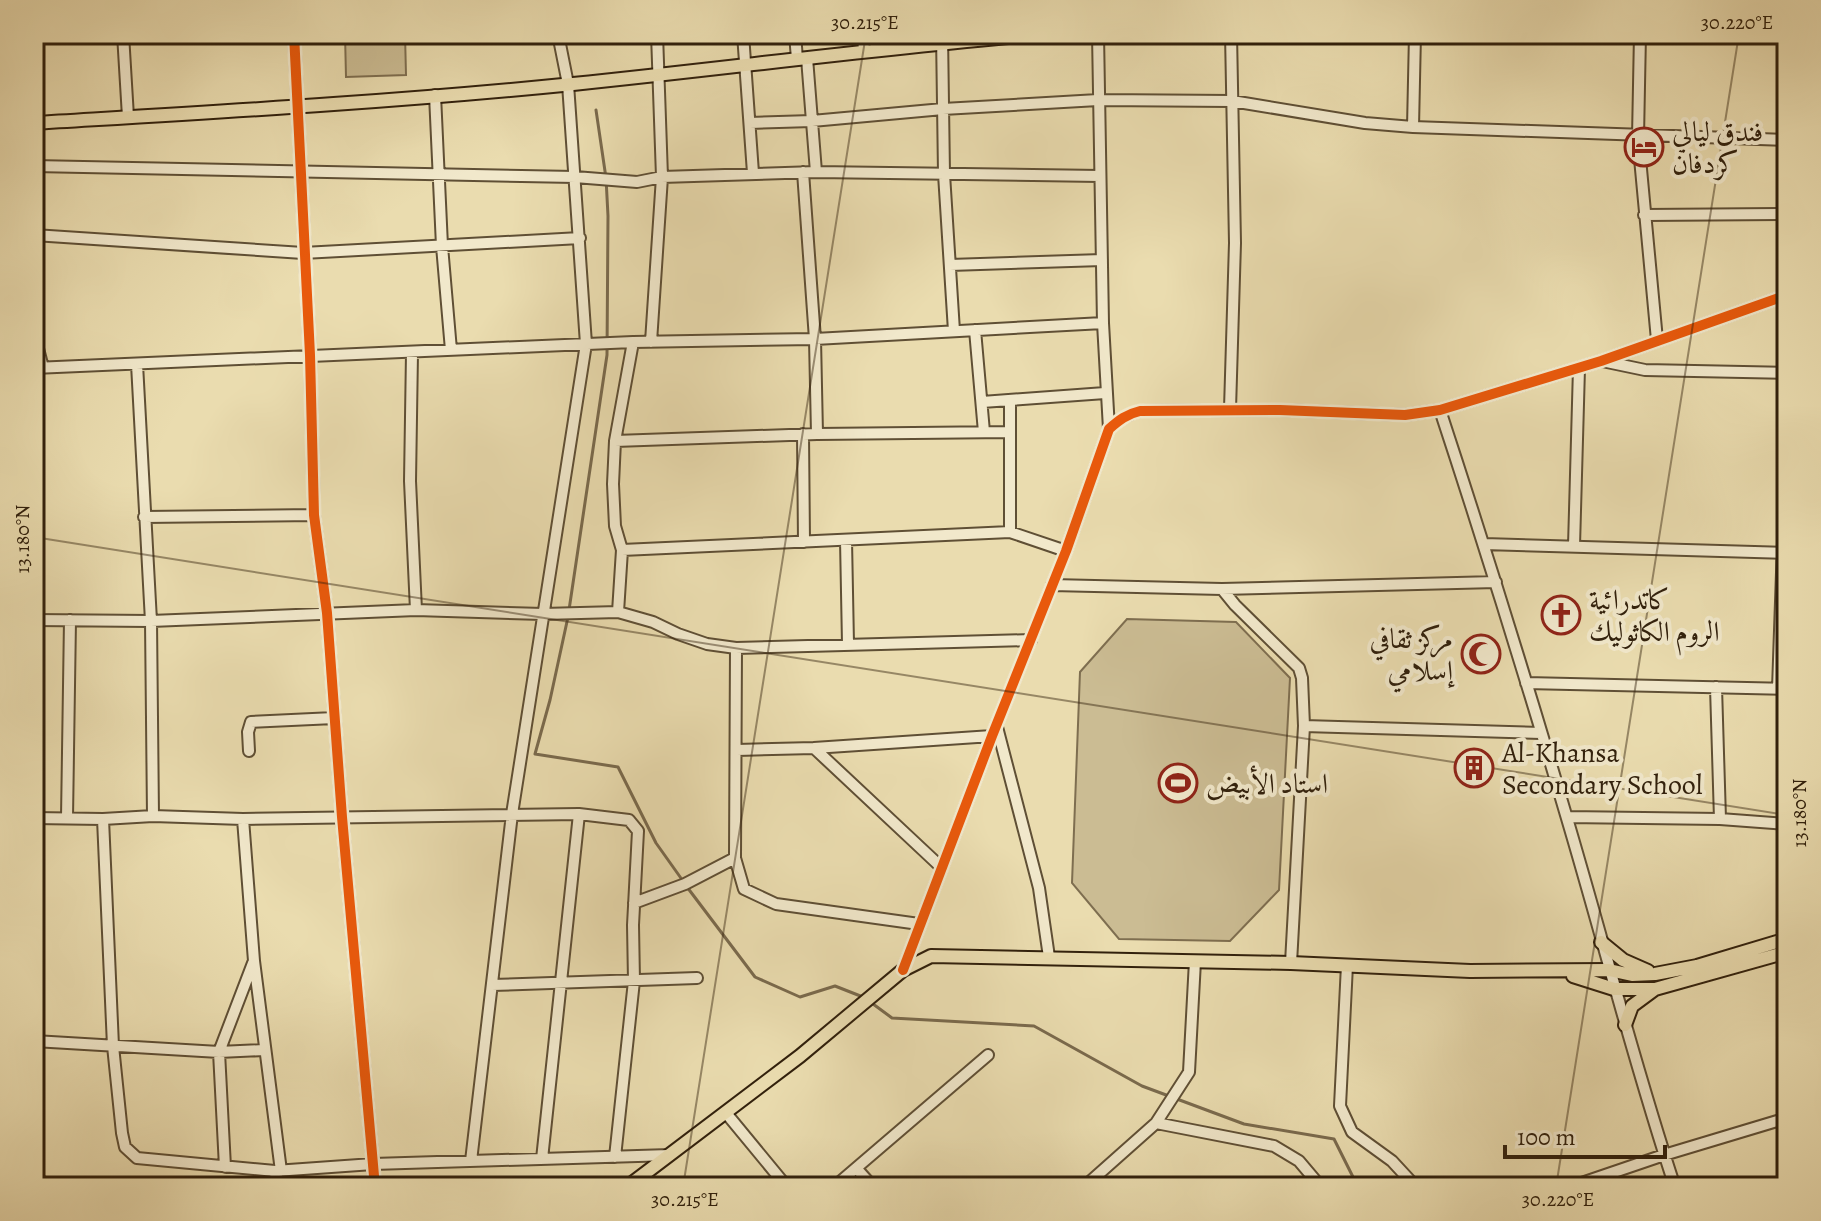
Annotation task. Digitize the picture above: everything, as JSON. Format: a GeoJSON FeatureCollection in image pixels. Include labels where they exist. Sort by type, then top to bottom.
{"type":"FeatureCollection","features":[{"type":"Feature","properties":{"kind":"main road"},"geometry":{"type":"LineString","coordinates":[[34,123],[296,107],[568,84],[802,59],[942,38],[1044,34]]}},
{"type":"Feature","properties":{"kind":"main road"},"geometry":{"type":"LineString","coordinates":[[627,1187],[726,1113],[903,970],[931,956],[1563,972],[1609,970],[1632,975],[1697,966],[1787,939]]}},
{"type":"Feature","properties":{"kind":"main road"},"geometry":{"type":"LineString","coordinates":[[1601,942],[1623,960],[1655,974]]}},
{"type":"Feature","properties":{"kind":"main road"},"geometry":{"type":"LineString","coordinates":[[1563,972],[1614,989],[1655,989],[1787,952]]}},
{"type":"Feature","properties":{"kind":"main road"},"geometry":{"type":"LineString","coordinates":[[1625,1025],[1632,1006],[1655,989]]}},
{"type":"Feature","properties":{"kind":"street"},"geometry":{"type":"LineString","coordinates":[[123,34],[128,117]]}},
{"type":"Feature","properties":{"kind":"street"},"geometry":{"type":"LineString","coordinates":[[294,34],[310,355],[314,515],[327,613],[375,1187]]}},
{"type":"Feature","properties":{"kind":"street"},"geometry":{"type":"LineString","coordinates":[[471,1161],[512,814],[547,614],[586,344],[568,84],[558,34]]}},
{"type":"Feature","properties":{"kind":"street"},"geometry":{"type":"LineString","coordinates":[[651,342],[662,177],[657,34]]}},
{"type":"Feature","properties":{"kind":"street"},"geometry":{"type":"LineString","coordinates":[[743,34],[753,173]]}},
{"type":"Feature","properties":{"kind":"street"},"geometry":{"type":"LineString","coordinates":[[795,34],[812,121],[816,172]]}},
{"type":"Feature","properties":{"kind":"street"},"geometry":{"type":"LineString","coordinates":[[863,34],[864,51]]}},
{"type":"Feature","properties":{"kind":"street"},"geometry":{"type":"LineString","coordinates":[[903,970],[1066,551],[1109,429],[1103,323],[1098,34]]}},
{"type":"Feature","properties":{"kind":"street"},"geometry":{"type":"LineString","coordinates":[[1230,409],[1235,243],[1231,34]]}},
{"type":"Feature","properties":{"kind":"street"},"geometry":{"type":"LineString","coordinates":[[1413,127],[1415,34]]}},
{"type":"Feature","properties":{"kind":"street"},"geometry":{"type":"LineString","coordinates":[[1640,34],[1638,137],[1657,340]]}},
{"type":"Feature","properties":{"kind":"street"},"geometry":{"type":"LineString","coordinates":[[942,38],[944,174],[954,331]]}},
{"type":"Feature","properties":{"kind":"street"},"geometry":{"type":"LineString","coordinates":[[435,95],[442,246],[451,350]]}},
{"type":"Feature","properties":{"kind":"street"},"geometry":{"type":"LineString","coordinates":[[750,123],[1098,100],[1232,101],[1365,123],[1413,127],[1787,140]]}},
{"type":"Feature","properties":{"kind":"street"},"geometry":{"type":"LineString","coordinates":[[34,166],[575,177],[615,182],[662,177],[803,172],[1100,176]]}},
{"type":"Feature","properties":{"kind":"street"},"geometry":{"type":"LineString","coordinates":[[803,172],[815,339],[817,434]]}},
{"type":"Feature","properties":{"kind":"street"},"geometry":{"type":"LineString","coordinates":[[1644,215],[1787,214]]}},
{"type":"Feature","properties":{"kind":"street"},"geometry":{"type":"LineString","coordinates":[[34,235],[303,253],[580,238]]}},
{"type":"Feature","properties":{"kind":"street"},"geometry":{"type":"LineString","coordinates":[[950,265],[1102,260]]}},
{"type":"Feature","properties":{"kind":"street"},"geometry":{"type":"LineString","coordinates":[[1109,429],[1127,415],[1140,411],[1230,409],[1405,415],[1440,410],[1601,361],[1786,295],[1783,689],[1526,683]]}},
{"type":"Feature","properties":{"kind":"street"},"geometry":{"type":"LineString","coordinates":[[34,333],[39,368],[629,342],[815,339],[1103,323]]}},
{"type":"Feature","properties":{"kind":"street"},"geometry":{"type":"LineString","coordinates":[[975,330],[984,432]]}},
{"type":"Feature","properties":{"kind":"street"},"geometry":{"type":"LineString","coordinates":[[618,612],[622,550],[613,506],[615,441],[629,342]]}},
{"type":"Feature","properties":{"kind":"street"},"geometry":{"type":"LineString","coordinates":[[412,353],[410,481],[416,610]]}},
{"type":"Feature","properties":{"kind":"street"},"geometry":{"type":"LineString","coordinates":[[1601,361],[1645,370],[1787,373]]}},
{"type":"Feature","properties":{"kind":"street"},"geometry":{"type":"LineString","coordinates":[[137,364],[151,621],[153,816]]}},
{"type":"Feature","properties":{"kind":"street"},"geometry":{"type":"LineString","coordinates":[[1574,546],[1579,368]]}},
{"type":"Feature","properties":{"kind":"street"},"geometry":{"type":"LineString","coordinates":[[982,402],[1105,393]]}},
{"type":"Feature","properties":{"kind":"street"},"geometry":{"type":"LineString","coordinates":[[1010,400],[1010,532]]}},
{"type":"Feature","properties":{"kind":"street"},"geometry":{"type":"LineString","coordinates":[[1440,410],[1496,582],[1675,1187]]}},
{"type":"Feature","properties":{"kind":"street"},"geometry":{"type":"LineString","coordinates":[[615,441],[803,434],[1009,432]]}},
{"type":"Feature","properties":{"kind":"street"},"geometry":{"type":"LineString","coordinates":[[803,434],[804,542]]}},
{"type":"Feature","properties":{"kind":"street"},"geometry":{"type":"LineString","coordinates":[[144,517],[314,515]]}},
{"type":"Feature","properties":{"kind":"street"},"geometry":{"type":"LineString","coordinates":[[622,550],[1010,532],[1066,551]]}},
{"type":"Feature","properties":{"kind":"street"},"geometry":{"type":"LineString","coordinates":[[846,540],[848,644]]}},
{"type":"Feature","properties":{"kind":"street"},"geometry":{"type":"LineString","coordinates":[[1484,544],[1785,553]]}},
{"type":"Feature","properties":{"kind":"street"},"geometry":{"type":"LineString","coordinates":[[1052,585],[1222,589],[1496,582]]}},
{"type":"Feature","properties":{"kind":"street"},"geometry":{"type":"LineString","coordinates":[[1222,589],[1299,668],[1302,678],[1304,726],[1291,963]]}},
{"type":"Feature","properties":{"kind":"street"},"geometry":{"type":"LineString","coordinates":[[34,620],[151,621],[416,610],[547,614],[618,612],[653,622],[707,644],[736,648],[1031,640]]}},
{"type":"Feature","properties":{"kind":"street"},"geometry":{"type":"LineString","coordinates":[[67,818],[70,620]]}},
{"type":"Feature","properties":{"kind":"street"},"geometry":{"type":"LineString","coordinates":[[736,648],[735,858],[744,889],[776,904],[919,924]]}},
{"type":"Feature","properties":{"kind":"street"},"geometry":{"type":"LineString","coordinates":[[1716,687],[1720,819]]}},
{"type":"Feature","properties":{"kind":"street"},"geometry":{"type":"LineString","coordinates":[[249,751],[251,722],[334,718]]}},
{"type":"Feature","properties":{"kind":"street"},"geometry":{"type":"LineString","coordinates":[[1304,726],[1541,733]]}},
{"type":"Feature","properties":{"kind":"street"},"geometry":{"type":"LineString","coordinates":[[737,750],[814,748],[994,730]]}},
{"type":"Feature","properties":{"kind":"street"},"geometry":{"type":"LineString","coordinates":[[994,730],[1039,888],[1049,957]]}},
{"type":"Feature","properties":{"kind":"street"},"geometry":{"type":"LineString","coordinates":[[814,748],[941,867]]}},
{"type":"Feature","properties":{"kind":"street"},"geometry":{"type":"LineString","coordinates":[[542,1159],[579,814]]}},
{"type":"Feature","properties":{"kind":"street"},"geometry":{"type":"LineString","coordinates":[[34,818],[153,816],[243,819],[579,814],[629,820],[638,831],[634,981],[615,1157]]}},
{"type":"Feature","properties":{"kind":"street"},"geometry":{"type":"LineString","coordinates":[[1567,817],[1720,819],[1787,824]]}},
{"type":"Feature","properties":{"kind":"street"},"geometry":{"type":"LineString","coordinates":[[103,819],[113,1046],[125,1147],[137,1158],[278,1171],[373,1164],[670,1155]]}},
{"type":"Feature","properties":{"kind":"street"},"geometry":{"type":"LineString","coordinates":[[243,819],[254,961],[278,1171],[276,1187]]}},
{"type":"Feature","properties":{"kind":"street"},"geometry":{"type":"LineString","coordinates":[[634,903],[685,884],[735,858]]}},
{"type":"Feature","properties":{"kind":"street"},"geometry":{"type":"LineString","coordinates":[[225,1167],[219,1052],[254,961]]}},
{"type":"Feature","properties":{"kind":"street"},"geometry":{"type":"LineString","coordinates":[[1084,1187],[1156,1123],[1189,1072],[1195,961]]}},
{"type":"Feature","properties":{"kind":"street"},"geometry":{"type":"LineString","coordinates":[[1347,965],[1340,1106],[1352,1132],[1392,1161],[1416,1187]]}},
{"type":"Feature","properties":{"kind":"street"},"geometry":{"type":"LineString","coordinates":[[492,985],[697,978]]}},
{"type":"Feature","properties":{"kind":"street"},"geometry":{"type":"LineString","coordinates":[[34,1041],[219,1052],[264,1050]]}},
{"type":"Feature","properties":{"kind":"street"},"geometry":{"type":"LineString","coordinates":[[834,1187],[988,1055]]}},
{"type":"Feature","properties":{"kind":"street"},"geometry":{"type":"LineString","coordinates":[[726,1113],[787,1187]]}},
{"type":"Feature","properties":{"kind":"street"},"geometry":{"type":"LineString","coordinates":[[1570,1187],[1787,1118]]}},
{"type":"Feature","properties":{"kind":"street"},"geometry":{"type":"LineString","coordinates":[[1156,1123],[1274,1146],[1299,1161],[1321,1187]]}},
{"type":"Feature","properties":{"kind":"street"},"geometry":{"type":"LineString","coordinates":[[857,1169],[873,1187]]}},
{"type":"Feature","properties":{"kind":"shaded area"},"geometry":{"type":"Polygon","coordinates":[[[345,34],[405,34],[406,75],[346,77],[345,34]]]}},
{"type":"Feature","properties":{"kind":"shaded area"},"geometry":{"type":"Polygon","coordinates":[[[1127,619],[1236,622],[1290,678],[1279,890],[1230,941],[1119,939],[1072,883],[1080,672],[1127,619]]]}},
{"type":"Feature","properties":{"kind":"waterway"},"geometry":{"type":"LineString","coordinates":[[569,610],[607,355],[608,216],[596,110]]}},
{"type":"Feature","properties":{"kind":"waterway"},"geometry":{"type":"LineString","coordinates":[[568,617],[535,754],[618,767],[656,843],[683,881]]}},
{"type":"Feature","properties":{"kind":"waterway"},"geometry":{"type":"LineString","coordinates":[[687,887],[755,977],[800,997],[835,986],[863,997]]}},
{"type":"Feature","properties":{"kind":"waterway"},"geometry":{"type":"LineString","coordinates":[[869,1001],[892,1018],[1034,1026],[1142,1086],[1244,1124],[1334,1139],[1358,1187]]}},
{"type":"Feature","properties":{"kind":"waterway"},"geometry":{"type":"LineString","coordinates":[[34,1172],[68,1187]]}},
{"type":"Feature","properties":{"kind":"cycle path"},"geometry":{"type":"LineString","coordinates":[[294,34],[310,355],[314,515],[327,613],[375,1187]]}},
{"type":"Feature","properties":{"kind":"cycle path"},"geometry":{"type":"LineString","coordinates":[[903,970],[1066,551],[1109,429],[1116,423],[1140,411],[1280,410],[1405,415],[1440,410],[1601,361],[1787,295]]}},
{"type":"Feature","properties":{"kind":"place","name":"فندق ليالي كردفان"},"geometry":{"type":"Point","coordinates":[1644,147]}},
{"type":"Feature","properties":{"kind":"place","name":"كاتدرائية الروم الكاثوليك"},"geometry":{"type":"Point","coordinates":[1561,615]}},
{"type":"Feature","properties":{"kind":"place","name":"مركز ثقافي إسلامي"},"geometry":{"type":"Point","coordinates":[1481,654]}},
{"type":"Feature","properties":{"kind":"place","name":"Al-Khansa Secondary School"},"geometry":{"type":"Point","coordinates":[1474,768]}},
{"type":"Feature","properties":{"kind":"place","name":"استاد الأبيض"},"geometry":{"type":"Point","coordinates":[1178,783]}}]}
